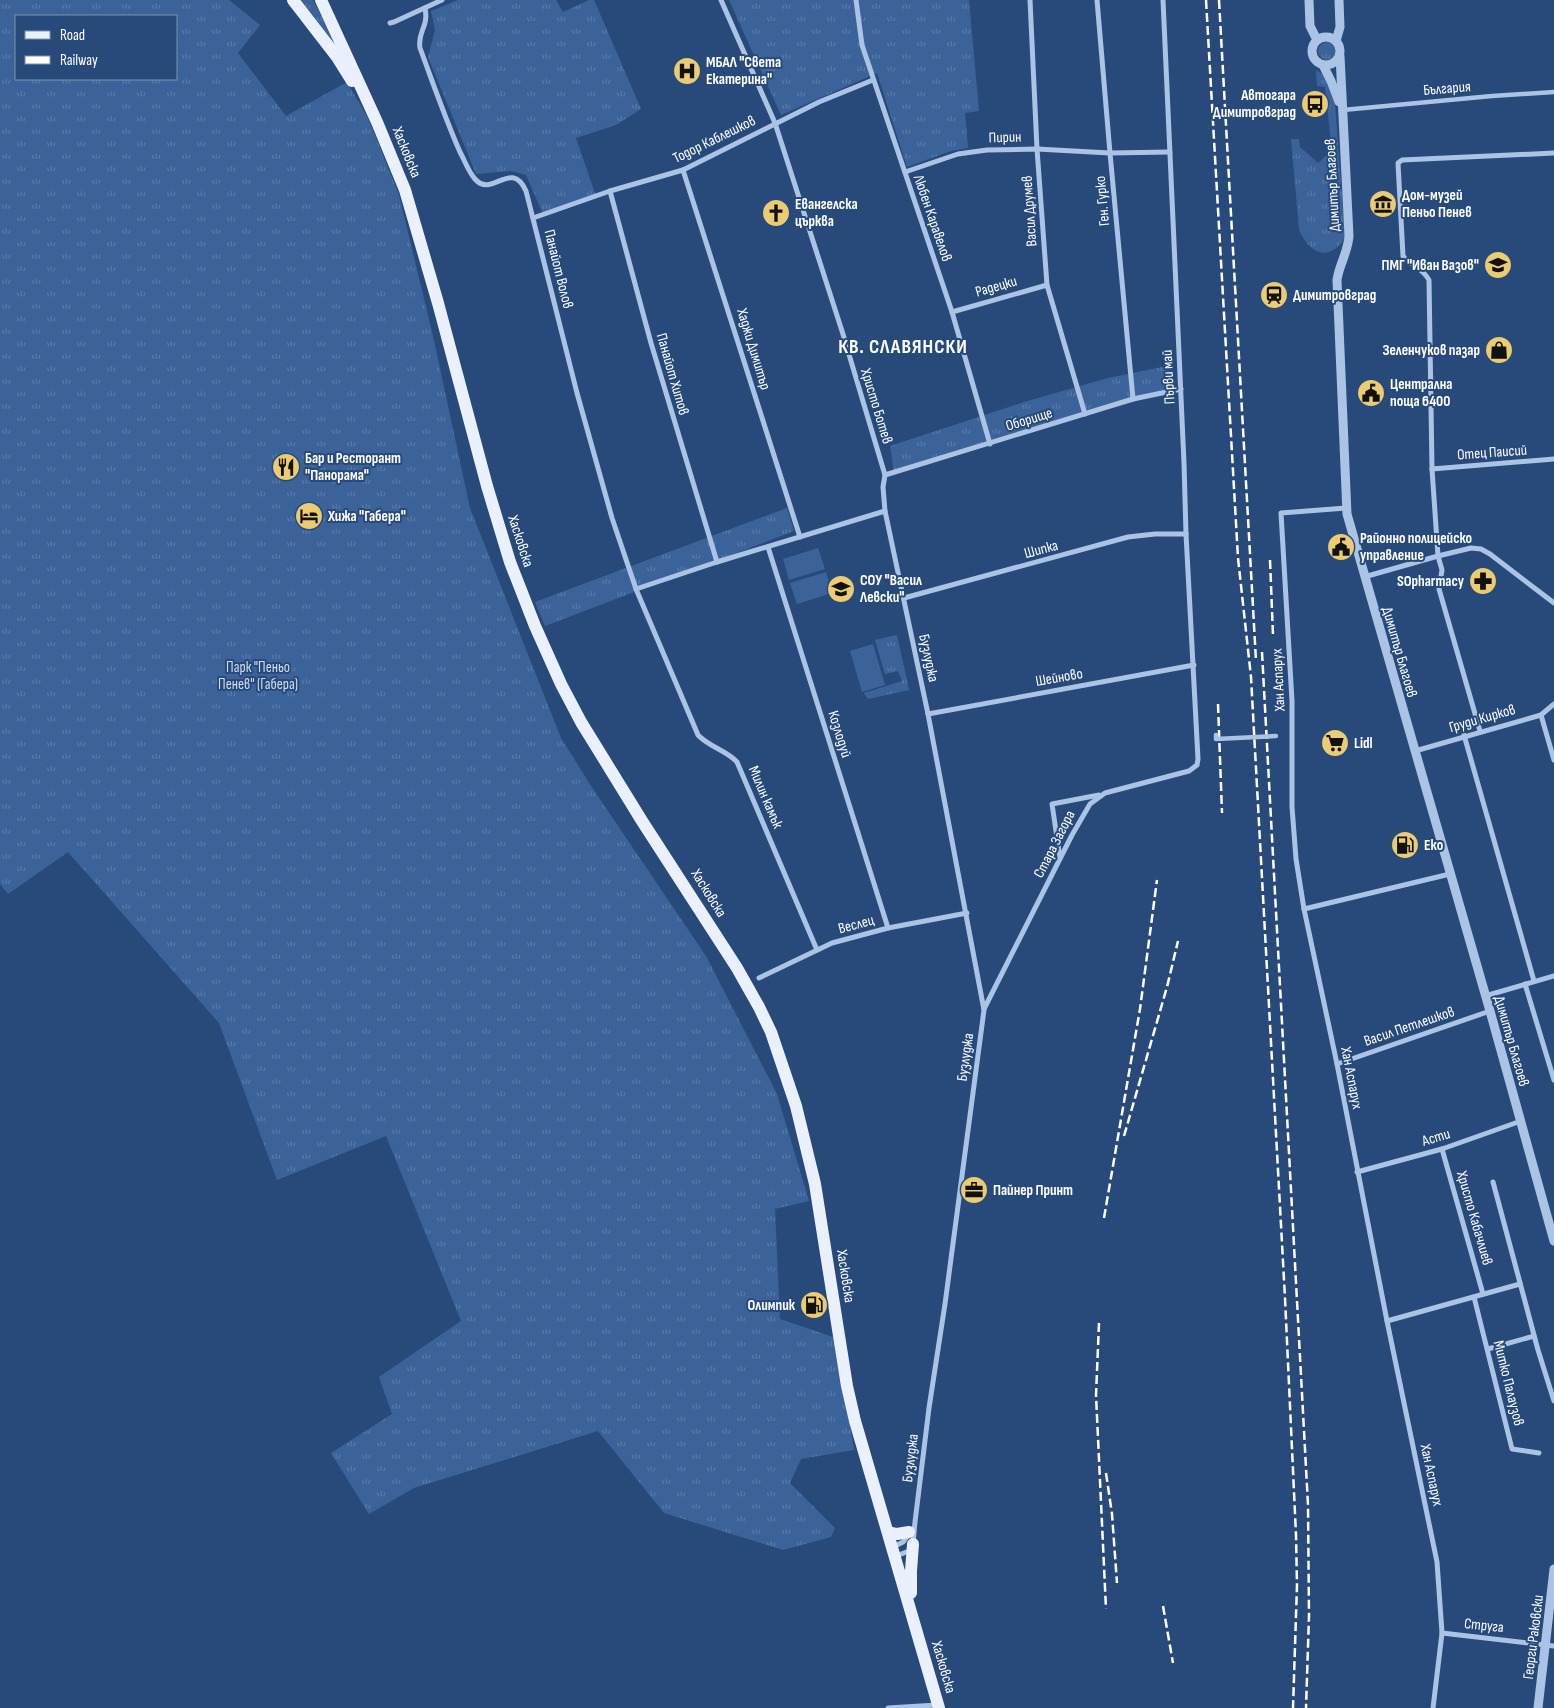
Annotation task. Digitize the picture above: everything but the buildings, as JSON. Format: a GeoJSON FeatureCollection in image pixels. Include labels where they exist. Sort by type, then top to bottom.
{"type":"FeatureCollection","features":[{"type":"Feature","properties":{"kind":"main road","name":"Хасковска"},"geometry":{"type":"LineString","coordinates":[[293,0],[337,57],[377,122]]}},
{"type":"Feature","properties":{"kind":"main road","name":"Хасковска"},"geometry":{"type":"LineString","coordinates":[[321,0],[377,122],[405,190],[487,486],[510,562],[535,626],[561,684],[586,730],[637,814],[741,973],[771,1032],[796,1106],[815,1184],[847,1386],[855,1421],[938,1706]]}},
{"type":"Feature","properties":{"kind":"main road"},"geometry":{"type":"LineString","coordinates":[[888,1532],[897,1534],[913,1533],[911,1571],[913,1618]]}},
{"type":"Feature","properties":{"kind":"street"},"geometry":{"type":"LineString","coordinates":[[390,23],[442,0]]}},
{"type":"Feature","properties":{"kind":"street","name":"Христо Ботев"},"geometry":{"type":"LineString","coordinates":[[721,0],[774,123],[842,331],[885,475],[883,486],[885,511],[904,598]]}},
{"type":"Feature","properties":{"kind":"street","name":"Любен Каравелов"},"geometry":{"type":"LineString","coordinates":[[856,0],[862,45],[952,312],[990,444]]}},
{"type":"Feature","properties":{"kind":"street","name":"Васил Друмев"},"geometry":{"type":"LineString","coordinates":[[1030,0],[1037,149],[1047,284],[1085,414]]}},
{"type":"Feature","properties":{"kind":"street","name":"Ген. Гурко"},"geometry":{"type":"LineString","coordinates":[[1097,0],[1133,399]]}},
{"type":"Feature","properties":{"kind":"street","name":"Първи май"},"geometry":{"type":"LineString","coordinates":[[1163,0],[1186,534],[1199,753]]}},
{"type":"Feature","properties":{"kind":"street"},"geometry":{"type":"LineString","coordinates":[[1309,0],[1310,26],[1317,40]]}},
{"type":"Feature","properties":{"kind":"street"},"geometry":{"type":"LineString","coordinates":[[1336,41],[1340,27],[1339,0]]}},
{"type":"Feature","properties":{"kind":"street","name":"Панайот Волов"},"geometry":{"type":"LineString","coordinates":[[425,8],[426,24],[420,35],[420,48],[454,138],[470,173],[477,181],[483,184],[491,184],[512,177],[517,178],[522,182],[526,191],[591,444],[612,518],[636,590]]}},
{"type":"Feature","properties":{"kind":"street"},"geometry":{"type":"LineString","coordinates":[[1323,65],[1333,64],[1340,56],[1340,46],[1336,41],[1327,37],[1317,40],[1313,46],[1312,54],[1316,61],[1323,65],[1342,110]]}},
{"type":"Feature","properties":{"kind":"street","name":"Димитър Благоев"},"geometry":{"type":"LineString","coordinates":[[1340,56],[1349,236],[1348,248],[1336,280],[1346,514],[1490,1011],[1554,1241]]}},
{"type":"Feature","properties":{"kind":"street","name":"Тодор Каблешков"},"geometry":{"type":"LineString","coordinates":[[533,218],[683,170],[818,102],[873,80]]}},
{"type":"Feature","properties":{"kind":"street","name":"България"},"geometry":{"type":"LineString","coordinates":[[1342,110],[1554,92]]}},
{"type":"Feature","properties":{"kind":"street","name":"Пирин"},"geometry":{"type":"LineString","coordinates":[[905,172],[958,154],[987,150],[1037,149],[1110,153],[1170,152]]}},
{"type":"Feature","properties":{"kind":"street"},"geometry":{"type":"LineString","coordinates":[[1480,732],[1439,588],[1442,570],[1438,556],[1432,469],[1429,280],[1423,271],[1403,256],[1398,163],[1402,160],[1554,153]]}},
{"type":"Feature","properties":{"kind":"street","name":"Хаджи Димитър"},"geometry":{"type":"LineString","coordinates":[[683,170],[800,537]]}},
{"type":"Feature","properties":{"kind":"street","name":"Панайот Хитов"},"geometry":{"type":"LineString","coordinates":[[610,192],[651,343],[717,562]]}},
{"type":"Feature","properties":{"kind":"street","name":"Радецки"},"geometry":{"type":"LineString","coordinates":[[952,312],[1047,284]]}},
{"type":"Feature","properties":{"kind":"street","name":"Оборище"},"geometry":{"type":"LineString","coordinates":[[885,475],[1133,399],[1181,389]]}},
{"type":"Feature","properties":{"kind":"street","name":"Отец Паисий"},"geometry":{"type":"LineString","coordinates":[[1432,469],[1554,460]]}},
{"type":"Feature","properties":{"kind":"street","name":"Хан Аспарух"},"geometry":{"type":"LineString","coordinates":[[1346,508],[1280,513],[1292,701],[1292,807],[1296,859],[1304,908],[1437,1562],[1442,1633],[1432,1708]]}},
{"type":"Feature","properties":{"kind":"street"},"geometry":{"type":"LineString","coordinates":[[636,590],[717,562],[885,511]]}},
{"type":"Feature","properties":{"kind":"street","name":"Шипка"},"geometry":{"type":"LineString","coordinates":[[904,598],[1128,537],[1155,534],[1186,534]]}},
{"type":"Feature","properties":{"kind":"street","name":"Козлодуй"},"geometry":{"type":"LineString","coordinates":[[768,547],[888,928]]}},
{"type":"Feature","properties":{"kind":"street"},"geometry":{"type":"LineString","coordinates":[[1364,578],[1438,556],[1471,548],[1481,549],[1554,603]]}},
{"type":"Feature","properties":{"kind":"street","name":"Милин камък"},"geometry":{"type":"LineString","coordinates":[[636,590],[698,735],[706,743],[726,753],[737,762],[816,950]]}},
{"type":"Feature","properties":{"kind":"street","name":"Бузлуджа"},"geometry":{"type":"LineString","coordinates":[[904,598],[984,1010],[913,1533]]}},
{"type":"Feature","properties":{"kind":"street","name":"Шейново"},"geometry":{"type":"LineString","coordinates":[[928,714],[1194,665]]}},
{"type":"Feature","properties":{"kind":"street","name":"Груди Кирков"},"geometry":{"type":"LineString","coordinates":[[1414,751],[1541,715],[1554,704]]}},
{"type":"Feature","properties":{"kind":"street"},"geometry":{"type":"LineString","coordinates":[[1541,715],[1554,760]]}},
{"type":"Feature","properties":{"kind":"street"},"geometry":{"type":"LineString","coordinates":[[1216,735],[1216,739],[1276,736]]}},
{"type":"Feature","properties":{"kind":"street"},"geometry":{"type":"LineString","coordinates":[[1464,736],[1534,981]]}},
{"type":"Feature","properties":{"kind":"street","name":"Стара Загора"},"geometry":{"type":"LineString","coordinates":[[984,1010],[1060,858],[1090,804],[1105,794],[1189,772],[1197,764],[1199,753]]}},
{"type":"Feature","properties":{"kind":"street"},"geometry":{"type":"LineString","coordinates":[[1060,858],[1052,804],[1105,794]]}},
{"type":"Feature","properties":{"kind":"street"},"geometry":{"type":"LineString","coordinates":[[1304,908],[1450,874]]}},
{"type":"Feature","properties":{"kind":"street","name":"Веслец"},"geometry":{"type":"LineString","coordinates":[[759,978],[816,950],[849,938],[888,928],[966,913]]}},
{"type":"Feature","properties":{"kind":"street"},"geometry":{"type":"LineString","coordinates":[[1485,996],[1554,976]]}},
{"type":"Feature","properties":{"kind":"street"},"geometry":{"type":"LineString","coordinates":[[1525,984],[1554,1080]]}},
{"type":"Feature","properties":{"kind":"street","name":"Васил Петлешков"},"geometry":{"type":"LineString","coordinates":[[1337,1064],[1490,1011]]}},
{"type":"Feature","properties":{"kind":"street","name":"Асти"},"geometry":{"type":"LineString","coordinates":[[1357,1172],[1442,1149],[1520,1121]]}},
{"type":"Feature","properties":{"kind":"street","name":"Христо Кабачлиев"},"geometry":{"type":"LineString","coordinates":[[1442,1149],[1483,1294]]}},
{"type":"Feature","properties":{"kind":"street"},"geometry":{"type":"LineString","coordinates":[[1494,1182],[1534,1336],[1554,1401]]}},
{"type":"Feature","properties":{"kind":"street"},"geometry":{"type":"LineString","coordinates":[[1387,1321],[1520,1284]]}},
{"type":"Feature","properties":{"kind":"street","name":"Митко Палаузов"},"geometry":{"type":"LineString","coordinates":[[1474,1297],[1512,1449],[1540,1453]]}},
{"type":"Feature","properties":{"kind":"street"},"geometry":{"type":"LineString","coordinates":[[1488,1349],[1534,1336]]}},
{"type":"Feature","properties":{"kind":"street"},"geometry":{"type":"LineString","coordinates":[[894,1552],[913,1533]]}},
{"type":"Feature","properties":{"kind":"street"},"geometry":{"type":"LineString","coordinates":[[894,1552],[909,1551],[913,1533]]}},
{"type":"Feature","properties":{"kind":"street","name":"Георги Раковски"},"geometry":{"type":"LineString","coordinates":[[1538,1708],[1550,1645],[1554,1569]]}},
{"type":"Feature","properties":{"kind":"street","name":"Струга"},"geometry":{"type":"LineString","coordinates":[[1442,1633],[1550,1645]]}},
{"type":"Feature","properties":{"kind":"street"},"geometry":{"type":"LineString","coordinates":[[888,1708],[938,1706]]}},
{"type":"Feature","properties":{"kind":"green space","name":"Парк \"Пеньо Пенев\" (Габера)"},"geometry":{"type":"Polygon","coordinates":[[[0,0],[229,0],[260,25],[238,53],[286,116],[347,82],[368,118],[399,195],[433,336],[470,508],[561,738],[591,786],[706,956],[777,1094],[809,1201],[775,1209],[780,1319],[833,1337],[839,1355],[854,1450],[801,1459],[790,1483],[835,1528],[831,1537],[783,1550],[664,1513],[598,1431],[414,1488],[369,1514],[331,1453],[392,1414],[379,1377],[461,1321],[386,1136],[277,1180],[219,1023],[68,852],[8,894],[0,884],[0,0]]]}},
{"type":"Feature","properties":{"kind":"green space"},"geometry":{"type":"Polygon","coordinates":[[[301,0],[313,0],[341,53],[301,0]]]}},
{"type":"Feature","properties":{"kind":"green space"},"geometry":{"type":"Polygon","coordinates":[[[458,0],[556,0],[563,12],[589,0],[594,0],[641,109],[616,125],[576,138],[596,196],[543,214],[526,175],[511,171],[476,174],[428,57],[435,30],[431,11],[458,0]]]}},
{"type":"Feature","properties":{"kind":"green space"},"geometry":{"type":"Polygon","coordinates":[[[729,0],[969,0],[979,111],[965,113],[968,148],[951,151],[907,167],[877,73],[781,115],[729,0]]]}},
{"type":"Feature","properties":{"kind":"green space"},"geometry":{"type":"Polygon","coordinates":[[[1327,42],[1333,45],[1336,51],[1333,57],[1327,60],[1321,57],[1318,51],[1321,45],[1327,42]]]}},
{"type":"Feature","properties":{"kind":"green space"},"geometry":{"type":"Polygon","coordinates":[[[1316,70],[1324,75],[1335,103],[1345,237],[1333,250],[1327,252],[1320,252],[1314,249],[1303,238],[1299,229],[1291,139],[1299,139],[1300,147],[1318,163],[1332,151],[1325,87],[1317,86],[1316,70]]]}},
{"type":"Feature","properties":{"kind":"green space"},"geometry":{"type":"Polygon","coordinates":[[[1172,365],[1176,390],[1050,425],[894,472],[890,446],[1024,402],[1108,378],[1172,365]]]}},
{"type":"Feature","properties":{"kind":"green space"},"geometry":{"type":"Polygon","coordinates":[[[787,508],[794,531],[545,626],[535,602],[787,508]]]}},
{"type":"Feature","properties":{"kind":"green space"},"geometry":{"type":"Polygon","coordinates":[[[818,548],[825,569],[789,580],[783,559],[818,548]]]}},
{"type":"Feature","properties":{"kind":"green space"},"geometry":{"type":"Polygon","coordinates":[[[826,572],[832,593],[797,604],[790,583],[826,572]]]}},
{"type":"Feature","properties":{"kind":"green space"},"geometry":{"type":"Polygon","coordinates":[[[897,635],[909,690],[868,699],[864,693],[902,681],[898,671],[885,674],[875,640],[897,635]]]}},
{"type":"Feature","properties":{"kind":"green space"},"geometry":{"type":"Polygon","coordinates":[[[873,644],[885,685],[862,692],[850,651],[873,644]]]}},
{"type":"Feature","properties":{"kind":"railway"},"geometry":{"type":"LineString","coordinates":[[1206,0],[1238,558],[1251,677],[1285,1298],[1297,1585],[1293,1708]]}},
{"type":"Feature","properties":{"kind":"railway"},"geometry":{"type":"LineString","coordinates":[[1219,0],[1256,661]]}},
{"type":"Feature","properties":{"kind":"railway"},"geometry":{"type":"LineString","coordinates":[[1270,560],[1273,635]]}},
{"type":"Feature","properties":{"kind":"railway"},"geometry":{"type":"LineString","coordinates":[[1262,652],[1308,1505],[1309,1616],[1306,1708]]}},
{"type":"Feature","properties":{"kind":"railway"},"geometry":{"type":"LineString","coordinates":[[1218,704],[1222,813]]}},
{"type":"Feature","properties":{"kind":"railway"},"geometry":{"type":"LineString","coordinates":[[1104,1218],[1140,1009],[1157,880]]}},
{"type":"Feature","properties":{"kind":"railway"},"geometry":{"type":"LineString","coordinates":[[1124,1136],[1167,987],[1178,941]]}},
{"type":"Feature","properties":{"kind":"railway"},"geometry":{"type":"LineString","coordinates":[[1099,1323],[1096,1395],[1106,1609]]}},
{"type":"Feature","properties":{"kind":"railway"},"geometry":{"type":"LineString","coordinates":[[1106,1473],[1112,1514],[1117,1583]]}},
{"type":"Feature","properties":{"kind":"railway"},"geometry":{"type":"LineString","coordinates":[[1163,1606],[1173,1663]]}},
{"type":"Feature","properties":{"kind":"place","name":"МБАЛ \"Света Екатерина\""},"geometry":{"type":"Point","coordinates":[687,71]}},
{"type":"Feature","properties":{"kind":"place","name":"Автогара Димитровград"},"geometry":{"type":"Point","coordinates":[1315,104]}},
{"type":"Feature","properties":{"kind":"place","name":"Дом-музей Пеньо Пенев"},"geometry":{"type":"Point","coordinates":[1383,204]}},
{"type":"Feature","properties":{"kind":"place","name":"Евангелска църква"},"geometry":{"type":"Point","coordinates":[776,213]}},
{"type":"Feature","properties":{"kind":"place","name":"ПМГ \"Иван Вазов\""},"geometry":{"type":"Point","coordinates":[1498,265]}},
{"type":"Feature","properties":{"kind":"place","name":"Димитровград"},"geometry":{"type":"Point","coordinates":[1274,295]}},
{"type":"Feature","properties":{"kind":"place","name":"Зеленчуков пазар"},"geometry":{"type":"Point","coordinates":[1499,350]}},
{"type":"Feature","properties":{"kind":"place","name":"Централна поща 6400"},"geometry":{"type":"Point","coordinates":[1371,393]}},
{"type":"Feature","properties":{"kind":"place","name":"Бар и Ресторант \"Панорама\""},"geometry":{"type":"Point","coordinates":[286,467]}},
{"type":"Feature","properties":{"kind":"place","name":"Хижа \"Габера\""},"geometry":{"type":"Point","coordinates":[309,516]}},
{"type":"Feature","properties":{"kind":"place","name":"Районно полицейско управление"},"geometry":{"type":"Point","coordinates":[1341,547]}},
{"type":"Feature","properties":{"kind":"place","name":"SOpharmacy"},"geometry":{"type":"Point","coordinates":[1483,581]}},
{"type":"Feature","properties":{"kind":"place","name":"СОУ \"Васил Левски\""},"geometry":{"type":"Point","coordinates":[841,589]}},
{"type":"Feature","properties":{"kind":"place","name":"Lidl"},"geometry":{"type":"Point","coordinates":[1335,743]}},
{"type":"Feature","properties":{"kind":"place","name":"Еко"},"geometry":{"type":"Point","coordinates":[1405,845]}},
{"type":"Feature","properties":{"kind":"place","name":"Пайнер Принт"},"geometry":{"type":"Point","coordinates":[974,1190]}},
{"type":"Feature","properties":{"kind":"place","name":"Олимпик"},"geometry":{"type":"Point","coordinates":[814,1305]}},
{"type":"Feature","properties":{"kind":"district","name":"КВ. СЛАВЯНСКИ"},"geometry":{"type":"Point","coordinates":[903,346]}}]}
